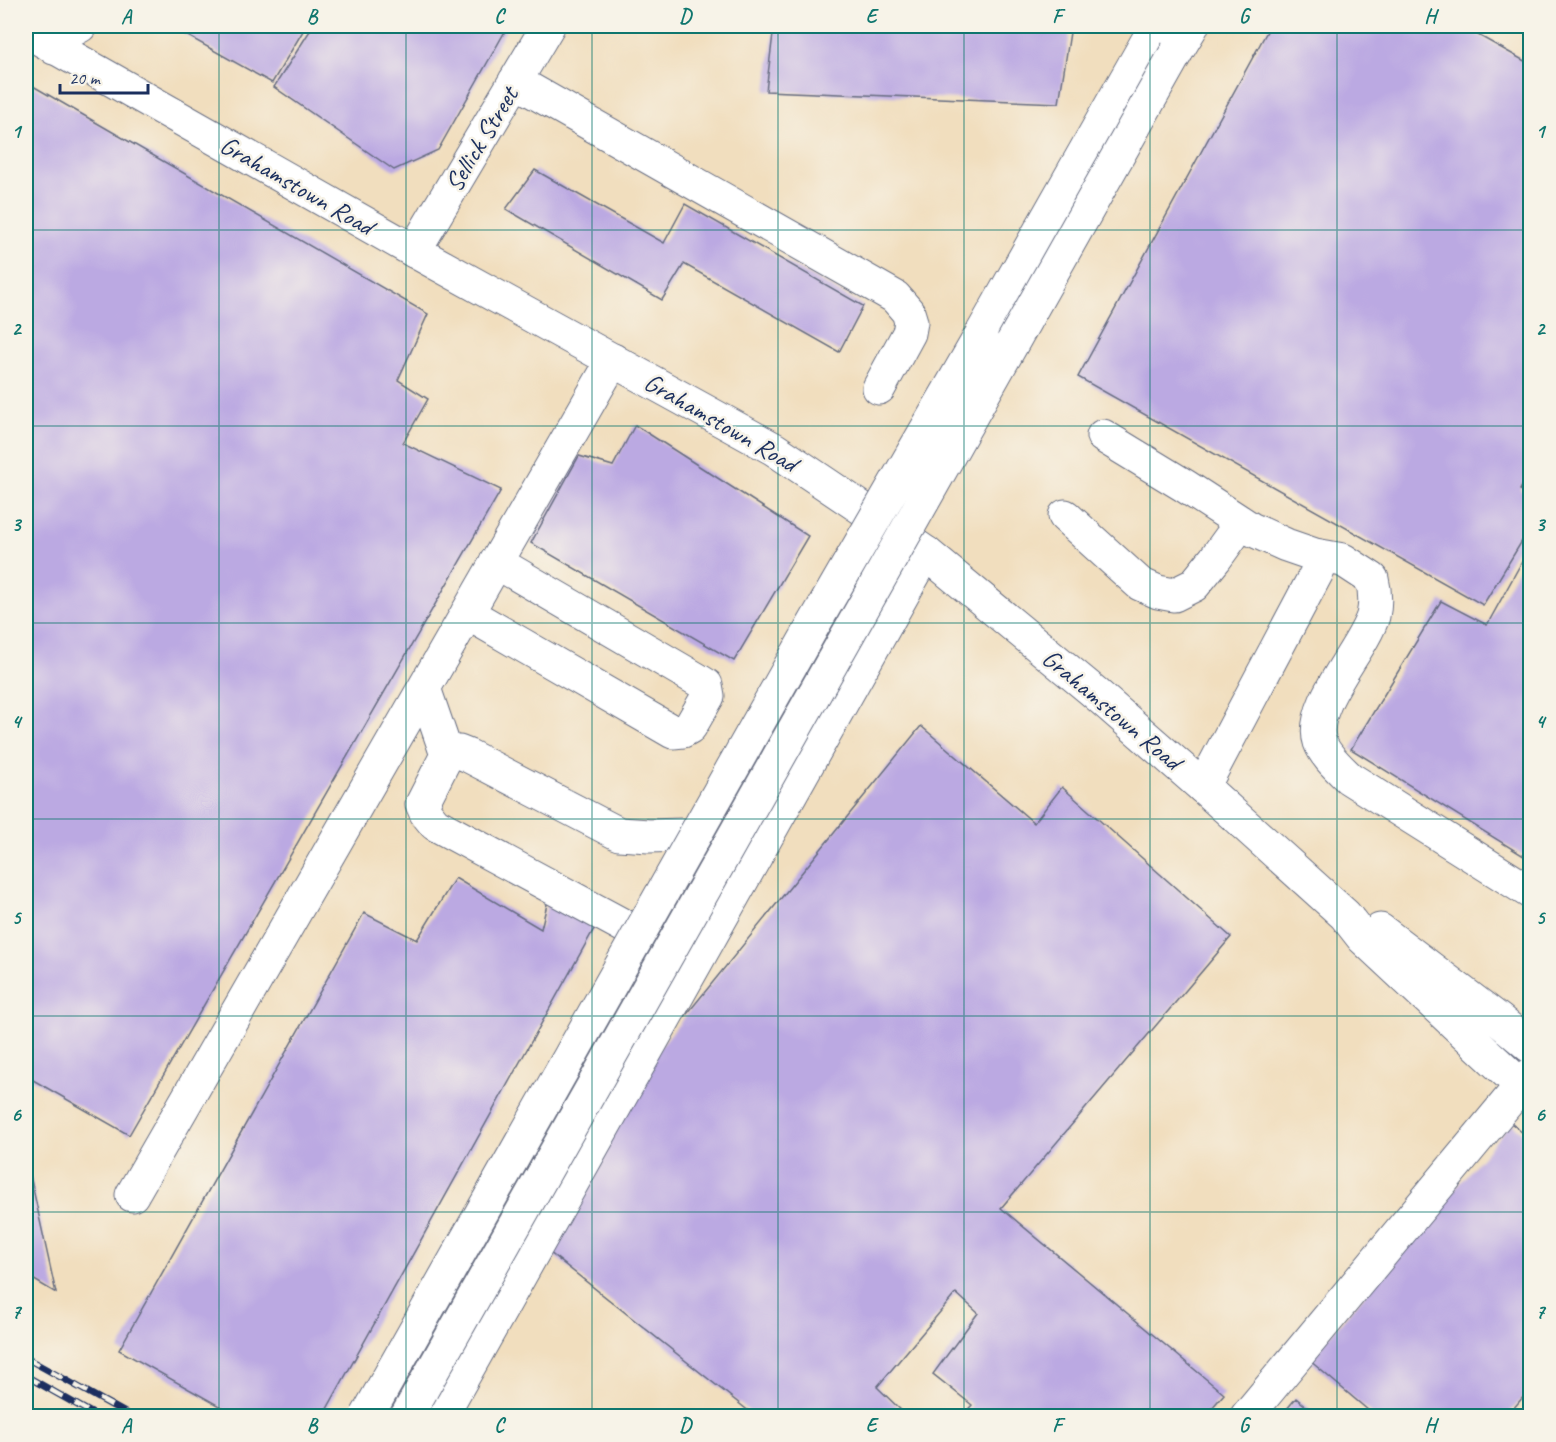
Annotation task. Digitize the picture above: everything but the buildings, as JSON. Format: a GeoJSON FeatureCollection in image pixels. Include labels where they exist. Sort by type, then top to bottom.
{"type":"FeatureCollection","features":[{"type":"Feature","properties":{"kind":"main road"},"geometry":{"type":"LineString","coordinates":[[54,48],[69,32],[80,26]]}},
{"type":"Feature","properties":{"kind":"main road","name":"Sellick Street"},"geometry":{"type":"LineString","coordinates":[[414,251],[548,26]]}},
{"type":"Feature","properties":{"kind":"main road","name":"Grahamstown Road"},"geometry":{"type":"LineString","coordinates":[[26,31],[414,251],[774,450],[926,553],[1093,691],[1203,787],[1346,915],[1362,938],[1527,1085]]}},
{"type":"Feature","properties":{"kind":"main road"},"geometry":{"type":"LineString","coordinates":[[368,1416],[814,624],[1169,34]]}},
{"type":"Feature","properties":{"kind":"main road"},"geometry":{"type":"LineString","coordinates":[[866,511],[363,1390],[365,1394],[405,1416],[1169,34]]}},
{"type":"Feature","properties":{"kind":"main road"},"geometry":{"type":"LineString","coordinates":[[515,81],[895,297],[908,312],[911,322],[909,333],[879,388]]}},
{"type":"Feature","properties":{"kind":"main road"},"geometry":{"type":"LineString","coordinates":[[132,1196],[613,360]]}},
{"type":"Feature","properties":{"kind":"main road"},"geometry":{"type":"LineString","coordinates":[[1103,436],[1251,529],[1315,555],[1343,560],[1372,579],[1376,595],[1373,614],[1366,634],[1321,712],[1318,726],[1320,742],[1330,758],[1349,778],[1530,892]]}},
{"type":"Feature","properties":{"kind":"main road"},"geometry":{"type":"LineString","coordinates":[[1065,516],[1140,584],[1158,592],[1174,595],[1194,585],[1241,523]]}},
{"type":"Feature","properties":{"kind":"main road"},"geometry":{"type":"LineString","coordinates":[[441,1416],[926,553]]}},
{"type":"Feature","properties":{"kind":"main road"},"geometry":{"type":"LineString","coordinates":[[1203,787],[1325,557]]}},
{"type":"Feature","properties":{"kind":"main road"},"geometry":{"type":"LineString","coordinates":[[467,613],[673,732],[683,731],[690,727],[708,696],[706,685],[496,562]]}},
{"type":"Feature","properties":{"kind":"main road"},"geometry":{"type":"LineString","coordinates":[[424,688],[447,755],[422,804],[435,824],[626,927]]}},
{"type":"Feature","properties":{"kind":"main road"},"geometry":{"type":"LineString","coordinates":[[447,755],[459,752],[469,756],[619,834],[681,835]]}},
{"type":"Feature","properties":{"kind":"main road","name":"Grahamstown Road"},"geometry":{"type":"LineString","coordinates":[[1346,915],[1371,924],[1530,1046]]}},
{"type":"Feature","properties":{"kind":"main road"},"geometry":{"type":"LineString","coordinates":[[1247,1416],[1527,1085]]}},
{"type":"Feature","properties":{"kind":"railway"},"geometry":{"type":"LineString","coordinates":[[26,1358],[131,1416]]}},
{"type":"Feature","properties":{"kind":"railway"},"geometry":{"type":"LineString","coordinates":[[26,1376],[97,1416]]}}]}
